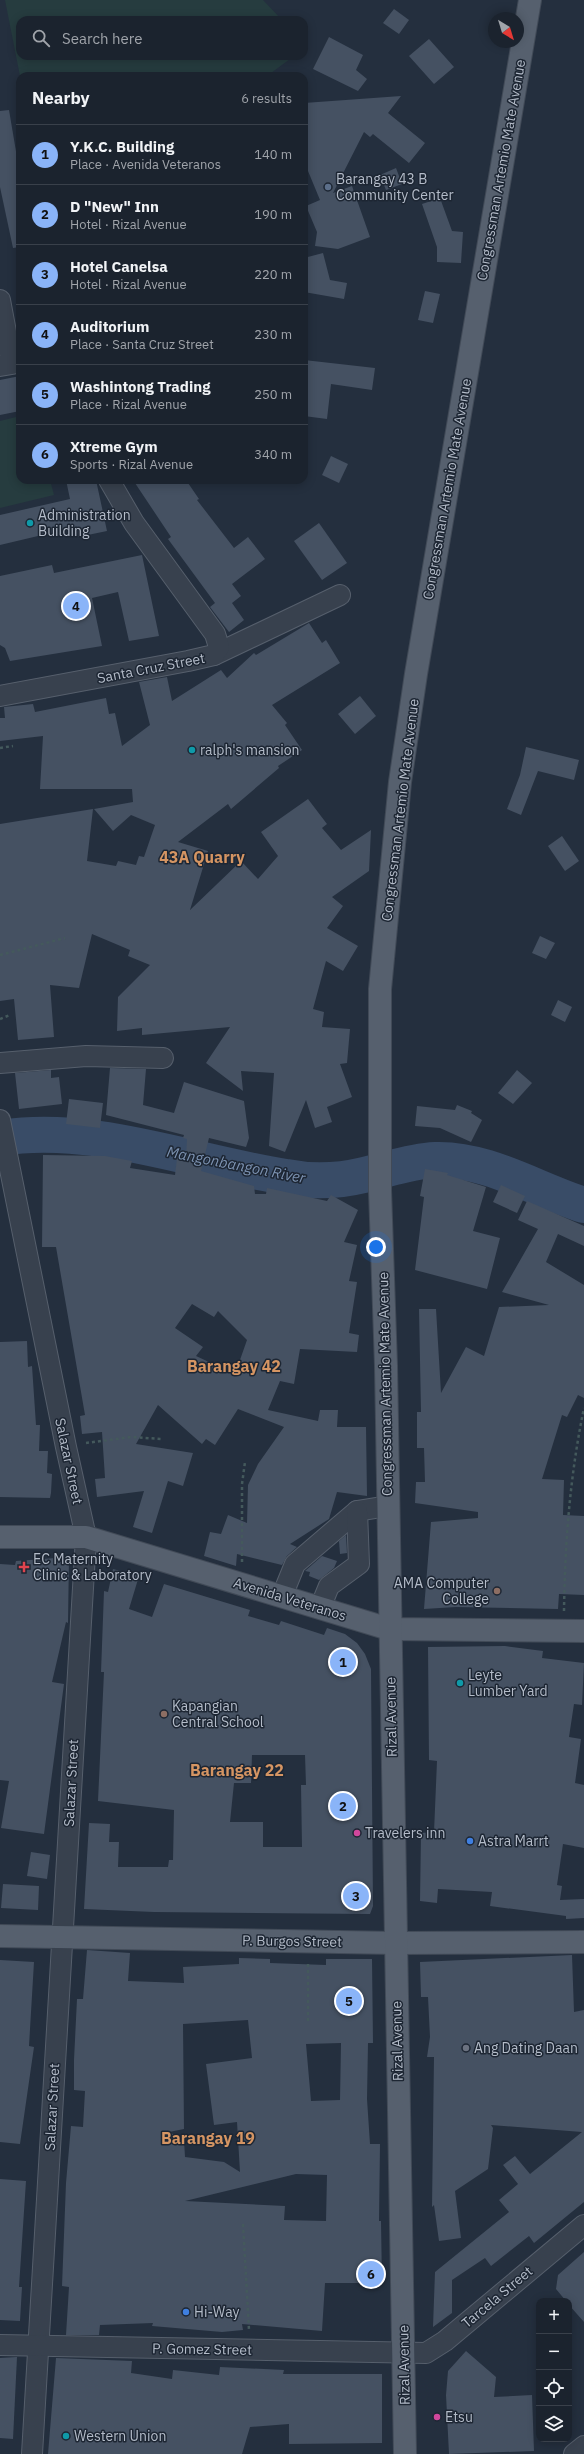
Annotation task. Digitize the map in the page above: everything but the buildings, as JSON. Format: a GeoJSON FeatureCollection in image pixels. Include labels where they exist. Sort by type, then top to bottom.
{"type":"FeatureCollection","features":[{"type":"Feature","properties":{"kind":"main road","name":"Congressman Artemio Mate Avenue"},"geometry":{"type":"LineString","coordinates":[[389,1629],[388,1506],[380,1190],[380,989],[400,782],[428,597],[530,0]]}},
{"type":"Feature","properties":{"kind":"main road","name":"Avenida Veteranos"},"geometry":{"type":"LineString","coordinates":[[0,1537],[86,1538],[389,1629],[574,1631]]}},
{"type":"Feature","properties":{"kind":"main road"},"geometry":{"type":"LineString","coordinates":[[360,1620],[380,1646],[390,1676]]}},
{"type":"Feature","properties":{"kind":"main road","name":"Rizal Avenue"},"geometry":{"type":"LineString","coordinates":[[389,1629],[405,2454]]}},
{"type":"Feature","properties":{"kind":"main road","name":"P. Burgos Street"},"geometry":{"type":"LineString","coordinates":[[0,1936],[395,1943],[584,1942]]}},
{"type":"Feature","properties":{"kind":"street"},"geometry":{"type":"LineString","coordinates":[[0,300],[12,364],[0,366]]}},
{"type":"Feature","properties":{"kind":"street","name":"Santa Cruz Street"},"geometry":{"type":"LineString","coordinates":[[0,696],[214,655],[219,647],[215,634],[134,523],[111,484]]}},
{"type":"Feature","properties":{"kind":"street"},"geometry":{"type":"LineString","coordinates":[[214,655],[340,595]]}},
{"type":"Feature","properties":{"kind":"street"},"geometry":{"type":"LineString","coordinates":[[0,1063],[86,1056],[163,1058]]}},
{"type":"Feature","properties":{"kind":"street","name":"Salazar Street"},"geometry":{"type":"LineString","coordinates":[[0,1120],[7,1164],[86,1538],[37,2346],[32,2454]]}},
{"type":"Feature","properties":{"kind":"street"},"geometry":{"type":"LineString","coordinates":[[282,1596],[295,1564],[357,1512],[388,1506]]}},
{"type":"Feature","properties":{"kind":"street"},"geometry":{"type":"LineString","coordinates":[[320,1608],[329,1586],[359,1564],[357,1512]]}},
{"type":"Feature","properties":{"kind":"street","name":"Tarcela Street"},"geometry":{"type":"LineString","coordinates":[[403,2353],[426,2352],[445,2341],[584,2225]]}},
{"type":"Feature","properties":{"kind":"street","name":"P. Gomez Street"},"geometry":{"type":"LineString","coordinates":[[0,2345],[403,2353]]}},
{"type":"Feature","properties":{"kind":"street"},"geometry":{"type":"LineString","coordinates":[[574,2454],[584,2446]]}},
{"type":"Feature","properties":{"kind":"path"},"geometry":{"type":"LineString","coordinates":[[0,748],[13,746]]}},
{"type":"Feature","properties":{"kind":"path"},"geometry":{"type":"LineString","coordinates":[[0,955],[66,938]]}},
{"type":"Feature","properties":{"kind":"path"},"geometry":{"type":"LineString","coordinates":[[0,1019],[10,1016]]}},
{"type":"Feature","properties":{"kind":"path"},"geometry":{"type":"LineString","coordinates":[[574,1631],[567,1520],[577,1441],[584,1408]]}},
{"type":"Feature","properties":{"kind":"path"},"geometry":{"type":"LineString","coordinates":[[66,1447],[131,1437],[162,1439]]}},
{"type":"Feature","properties":{"kind":"path"},"geometry":{"type":"LineString","coordinates":[[237,1583],[240,1581],[242,1561],[242,1484],[245,1462]]}},
{"type":"Feature","properties":{"kind":"path"},"geometry":{"type":"LineString","coordinates":[[308,1941],[308,2021]]}},
{"type":"Feature","properties":{"kind":"path"},"geometry":{"type":"LineString","coordinates":[[243,2224],[250,2350]]}},
{"type":"Feature","properties":{"kind":"green space"},"geometry":{"type":"Polygon","coordinates":[[[5,0],[263,0],[278,16],[16,16],[16,56],[5,0]]]}},
{"type":"Feature","properties":{"kind":"green space"},"geometry":{"type":"Polygon","coordinates":[[[17,60],[289,60],[272,72],[19,72],[17,60]]]}},
{"type":"Feature","properties":{"kind":"green space"},"geometry":{"type":"Polygon","coordinates":[[[16,417],[16,484],[51,484],[54,495],[0,508],[0,421],[16,417]]]}},
{"type":"Feature","properties":{"kind":"waterway","name":"Mangonbangon River"},"geometry":{"type":"LineString","coordinates":[[0,1138],[36,1135],[72,1136],[108,1140],[251,1171],[296,1179],[315,1180],[335,1180],[354,1177],[426,1161],[454,1161],[492,1169],[584,1205]]}},
{"type":"Feature","properties":{"kind":"place","name":"Barangay 43 B Community Center"},"geometry":{"type":"Point","coordinates":[328,187]}},
{"type":"Feature","properties":{"kind":"place","name":"Administration Building"},"geometry":{"type":"Point","coordinates":[30,523]}},
{"type":"Feature","properties":{"kind":"place","name":"Auditorium"},"geometry":{"type":"Point","coordinates":[76,606]}},
{"type":"Feature","properties":{"kind":"place","name":"ralph's mansion"},"geometry":{"type":"Point","coordinates":[192,750]}},
{"type":"Feature","properties":{"kind":"place","name":"EC Maternity Clinic & Laboratory"},"geometry":{"type":"Point","coordinates":[24,1567]}},
{"type":"Feature","properties":{"kind":"place","name":"AMA Computer College"},"geometry":{"type":"Point","coordinates":[497,1591]}},
{"type":"Feature","properties":{"kind":"place","name":"Y.K.C. Building"},"geometry":{"type":"Point","coordinates":[343,1662]}},
{"type":"Feature","properties":{"kind":"place","name":"Leyte Lumber Yard"},"geometry":{"type":"Point","coordinates":[460,1683]}},
{"type":"Feature","properties":{"kind":"place","name":"Kapangian Central School"},"geometry":{"type":"Point","coordinates":[164,1714]}},
{"type":"Feature","properties":{"kind":"place","name":"D \"New\" Inn"},"geometry":{"type":"Point","coordinates":[343,1806]}},
{"type":"Feature","properties":{"kind":"place","name":"Travelers inn"},"geometry":{"type":"Point","coordinates":[357,1833]}},
{"type":"Feature","properties":{"kind":"place","name":"Astra Marrt"},"geometry":{"type":"Point","coordinates":[470,1841]}},
{"type":"Feature","properties":{"kind":"place","name":"Hotel Canelsa"},"geometry":{"type":"Point","coordinates":[356,1896]}},
{"type":"Feature","properties":{"kind":"place","name":"Washintong Trading"},"geometry":{"type":"Point","coordinates":[349,2001]}},
{"type":"Feature","properties":{"kind":"place","name":"Ang Dating Daan"},"geometry":{"type":"Point","coordinates":[466,2048]}},
{"type":"Feature","properties":{"kind":"place","name":"Xtreme Gym"},"geometry":{"type":"Point","coordinates":[371,2274]}},
{"type":"Feature","properties":{"kind":"place","name":"Hi-Way"},"geometry":{"type":"Point","coordinates":[186,2312]}},
{"type":"Feature","properties":{"kind":"place","name":"Etsu"},"geometry":{"type":"Point","coordinates":[437,2417]}},
{"type":"Feature","properties":{"kind":"place","name":"Western Union"},"geometry":{"type":"Point","coordinates":[66,2436]}},
{"type":"Feature","properties":{"kind":"district","name":"43A Quarry"},"geometry":{"type":"Point","coordinates":[202,857]}},
{"type":"Feature","properties":{"kind":"district","name":"Barangay 42"},"geometry":{"type":"Point","coordinates":[234,1366]}},
{"type":"Feature","properties":{"kind":"district","name":"Barangay 22"},"geometry":{"type":"Point","coordinates":[237,1770]}},
{"type":"Feature","properties":{"kind":"district","name":"Barangay 19"},"geometry":{"type":"Point","coordinates":[208,2138]}}]}
